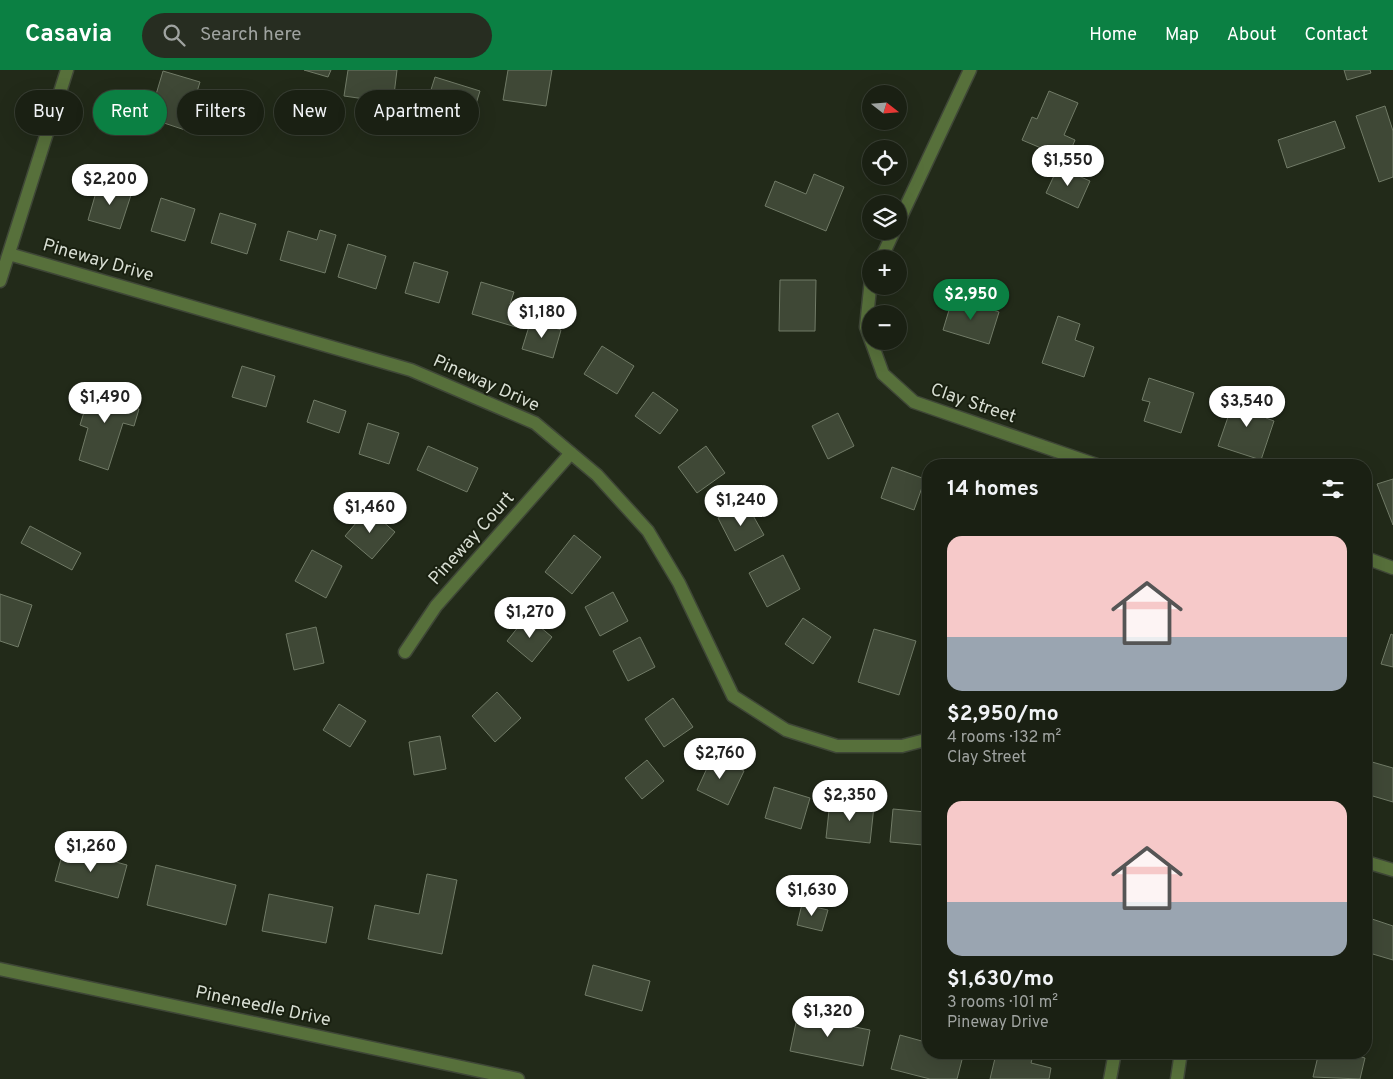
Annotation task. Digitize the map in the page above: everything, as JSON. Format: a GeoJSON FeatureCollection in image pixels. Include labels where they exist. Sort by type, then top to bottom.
{"type":"FeatureCollection","features":[{"type":"Feature","properties":{"kind":"street"},"geometry":{"type":"LineString","coordinates":[[0,281],[67,70]]}},
{"type":"Feature","properties":{"kind":"street"},"geometry":{"type":"LineString","coordinates":[[907,204],[970,70]]}},
{"type":"Feature","properties":{"kind":"street","name":"Pineway Drive"},"geometry":{"type":"LineString","coordinates":[[9,254],[411,370],[535,423],[597,475],[648,531],[679,583],[733,696],[786,730],[837,746],[902,746],[922,741]]}},
{"type":"Feature","properties":{"kind":"street","name":"Clay Street"},"geometry":{"type":"LineString","coordinates":[[869,295],[866,327],[883,374],[914,402],[1080,459]]}},
{"type":"Feature","properties":{"kind":"street","name":"Pineway Court"},"geometry":{"type":"LineString","coordinates":[[405,652],[436,606],[571,453]]}},
{"type":"Feature","properties":{"kind":"street"},"geometry":{"type":"LineString","coordinates":[[1372,560],[1393,568]]}},
{"type":"Feature","properties":{"kind":"street"},"geometry":{"type":"LineString","coordinates":[[1372,864],[1393,870]]}},
{"type":"Feature","properties":{"kind":"street","name":"Pineneedle Drive"},"geometry":{"type":"LineString","coordinates":[[0,968],[518,1079]]}},
{"type":"Feature","properties":{"kind":"street"},"geometry":{"type":"LineString","coordinates":[[1110,1079],[1114,1059]]}},
{"type":"Feature","properties":{"kind":"street"},"geometry":{"type":"LineString","coordinates":[[1177,1079],[1180,1059]]}},
{"type":"Feature","properties":{"kind":"building"},"geometry":{"type":"Polygon","coordinates":[[[304,70],[331,70],[328,77],[304,70]]]}},
{"type":"Feature","properties":{"kind":"building"},"geometry":{"type":"Polygon","coordinates":[[[348,70],[397,70],[395,90],[355,90],[355,98],[345,96],[348,70]]]}},
{"type":"Feature","properties":{"kind":"building"},"geometry":{"type":"Polygon","coordinates":[[[508,70],[552,70],[546,106],[503,100],[508,70]]]}},
{"type":"Feature","properties":{"kind":"building"},"geometry":{"type":"Polygon","coordinates":[[[1344,70],[1370,70],[1371,73],[1347,80],[1344,70]]]}},
{"type":"Feature","properties":{"kind":"building"},"geometry":{"type":"Polygon","coordinates":[[[163,71],[200,82],[198,90],[177,90],[177,127],[167,124],[167,90],[157,90],[163,71]]]}},
{"type":"Feature","properties":{"kind":"building"},"geometry":{"type":"Polygon","coordinates":[[[435,77],[477,90],[431,90],[435,77]]]}},
{"type":"Feature","properties":{"kind":"building"},"geometry":{"type":"Polygon","coordinates":[[[1049,91],[1078,103],[1064,135],[1075,140],[1067,159],[1022,140],[1032,117],[1037,119],[1049,91]]]}},
{"type":"Feature","properties":{"kind":"building"},"geometry":{"type":"Polygon","coordinates":[[[1385,106],[1393,131],[1393,177],[1379,182],[1356,116],[1385,106]]]}},
{"type":"Feature","properties":{"kind":"building"},"geometry":{"type":"Polygon","coordinates":[[[1335,121],[1345,148],[1287,168],[1278,140],[1335,121]]]}},
{"type":"Feature","properties":{"kind":"building"},"geometry":{"type":"Polygon","coordinates":[[[1058,167],[1090,181],[1078,208],[1046,193],[1058,167]]]}},
{"type":"Feature","properties":{"kind":"building"},"geometry":{"type":"Polygon","coordinates":[[[814,174],[844,187],[826,231],[765,206],[775,181],[806,194],[814,174]]]}},
{"type":"Feature","properties":{"kind":"building"},"geometry":{"type":"Polygon","coordinates":[[[99,182],[132,192],[120,229],[88,220],[99,182]]]}},
{"type":"Feature","properties":{"kind":"building"},"geometry":{"type":"Polygon","coordinates":[[[161,198],[195,209],[185,241],[151,231],[161,198]]]}},
{"type":"Feature","properties":{"kind":"building"},"geometry":{"type":"Polygon","coordinates":[[[220,213],[256,224],[247,254],[211,243],[220,213]]]}},
{"type":"Feature","properties":{"kind":"building"},"geometry":{"type":"Polygon","coordinates":[[[320,230],[336,235],[325,273],[280,260],[288,231],[317,240],[320,230]]]}},
{"type":"Feature","properties":{"kind":"building"},"geometry":{"type":"Polygon","coordinates":[[[348,244],[386,256],[376,289],[338,277],[348,244]]]}},
{"type":"Feature","properties":{"kind":"building"},"geometry":{"type":"Polygon","coordinates":[[[414,262],[448,272],[439,303],[405,293],[414,262]]]}},
{"type":"Feature","properties":{"kind":"building"},"geometry":{"type":"Polygon","coordinates":[[[780,280],[816,280],[815,331],[779,331],[780,280]]]}},
{"type":"Feature","properties":{"kind":"building"},"geometry":{"type":"Polygon","coordinates":[[[481,282],[514,292],[510,304],[522,308],[516,327],[472,314],[481,282]]]}},
{"type":"Feature","properties":{"kind":"building"},"geometry":{"type":"Polygon","coordinates":[[[953,297],[999,312],[989,344],[943,330],[953,297]]]}},
{"type":"Feature","properties":{"kind":"building"},"geometry":{"type":"Polygon","coordinates":[[[1058,316],[1080,324],[1075,340],[1094,347],[1084,377],[1042,363],[1058,316]]]}},
{"type":"Feature","properties":{"kind":"building"},"geometry":{"type":"Polygon","coordinates":[[[531,320],[561,330],[553,358],[522,349],[531,320]]]}},
{"type":"Feature","properties":{"kind":"building"},"geometry":{"type":"Polygon","coordinates":[[[602,346],[634,366],[617,394],[584,374],[602,346]]]}},
{"type":"Feature","properties":{"kind":"building"},"geometry":{"type":"Polygon","coordinates":[[[242,366],[275,376],[266,407],[232,397],[242,366]]]}},
{"type":"Feature","properties":{"kind":"building"},"geometry":{"type":"Polygon","coordinates":[[[1149,378],[1194,393],[1181,433],[1144,421],[1150,402],[1142,400],[1149,378]]]}},
{"type":"Feature","properties":{"kind":"building"},"geometry":{"type":"Polygon","coordinates":[[[93,383],[130,395],[127,405],[139,409],[134,426],[123,423],[108,470],[79,460],[88,428],[80,425],[93,383]]]}},
{"type":"Feature","properties":{"kind":"building"},"geometry":{"type":"Polygon","coordinates":[[[653,392],[678,410],[660,434],[635,416],[653,392]]]}},
{"type":"Feature","properties":{"kind":"building"},"geometry":{"type":"Polygon","coordinates":[[[1236,394],[1270,405],[1266,418],[1274,421],[1261,459],[1218,446],[1236,394]]]}},
{"type":"Feature","properties":{"kind":"building"},"geometry":{"type":"Polygon","coordinates":[[[314,400],[346,411],[339,433],[307,422],[314,400]]]}},
{"type":"Feature","properties":{"kind":"building"},"geometry":{"type":"Polygon","coordinates":[[[838,413],[854,446],[828,459],[812,426],[838,413]]]}},
{"type":"Feature","properties":{"kind":"building"},"geometry":{"type":"Polygon","coordinates":[[[368,423],[399,433],[389,464],[359,454],[368,423]]]}},
{"type":"Feature","properties":{"kind":"building"},"geometry":{"type":"Polygon","coordinates":[[[428,446],[478,468],[467,492],[417,470],[428,446]]]}},
{"type":"Feature","properties":{"kind":"building"},"geometry":{"type":"Polygon","coordinates":[[[706,446],[725,473],[697,493],[678,467],[706,446]]]}},
{"type":"Feature","properties":{"kind":"building"},"geometry":{"type":"Polygon","coordinates":[[[892,467],[922,478],[922,487],[914,510],[881,498],[892,467]]]}},
{"type":"Feature","properties":{"kind":"building"},"geometry":{"type":"Polygon","coordinates":[[[1393,479],[1393,525],[1377,484],[1393,479]]]}},
{"type":"Feature","properties":{"kind":"building"},"geometry":{"type":"Polygon","coordinates":[[[746,503],[764,535],[735,551],[718,518],[746,503]]]}},
{"type":"Feature","properties":{"kind":"building"},"geometry":{"type":"Polygon","coordinates":[[[368,509],[395,532],[372,559],[345,536],[368,509]]]}},
{"type":"Feature","properties":{"kind":"building"},"geometry":{"type":"Polygon","coordinates":[[[30,526],[81,553],[72,570],[21,543],[30,526]]]}},
{"type":"Feature","properties":{"kind":"building"},"geometry":{"type":"Polygon","coordinates":[[[574,535],[601,557],[572,594],[545,572],[574,535]]]}},
{"type":"Feature","properties":{"kind":"building"},"geometry":{"type":"Polygon","coordinates":[[[312,550],[342,566],[326,598],[295,581],[312,550]]]}},
{"type":"Feature","properties":{"kind":"building"},"geometry":{"type":"Polygon","coordinates":[[[783,555],[800,589],[767,607],[749,573],[783,555]]]}},
{"type":"Feature","properties":{"kind":"building"},"geometry":{"type":"Polygon","coordinates":[[[613,592],[628,621],[600,636],[585,607],[613,592]]]}},
{"type":"Feature","properties":{"kind":"building"},"geometry":{"type":"Polygon","coordinates":[[[0,594],[32,605],[18,647],[0,641],[0,594]]]}},
{"type":"Feature","properties":{"kind":"building"},"geometry":{"type":"Polygon","coordinates":[[[527,616],[552,637],[532,662],[507,641],[527,616]]]}},
{"type":"Feature","properties":{"kind":"building"},"geometry":{"type":"Polygon","coordinates":[[[803,618],[831,637],[813,664],[785,644],[803,618]]]}},
{"type":"Feature","properties":{"kind":"building"},"geometry":{"type":"Polygon","coordinates":[[[316,627],[324,663],[294,670],[286,634],[316,627]]]}},
{"type":"Feature","properties":{"kind":"building"},"geometry":{"type":"Polygon","coordinates":[[[874,629],[916,641],[899,695],[858,682],[874,629]]]}},
{"type":"Feature","properties":{"kind":"building"},"geometry":{"type":"Polygon","coordinates":[[[1391,634],[1393,635],[1393,667],[1381,664],[1391,634]]]}},
{"type":"Feature","properties":{"kind":"building"},"geometry":{"type":"Polygon","coordinates":[[[640,637],[655,667],[628,681],[613,651],[640,637]]]}},
{"type":"Feature","properties":{"kind":"building"},"geometry":{"type":"Polygon","coordinates":[[[497,692],[521,718],[495,742],[472,716],[497,692]]]}},
{"type":"Feature","properties":{"kind":"building"},"geometry":{"type":"Polygon","coordinates":[[[673,698],[693,727],[664,747],[645,719],[673,698]]]}},
{"type":"Feature","properties":{"kind":"building"},"geometry":{"type":"Polygon","coordinates":[[[339,704],[366,721],[350,747],[323,730],[339,704]]]}},
{"type":"Feature","properties":{"kind":"building"},"geometry":{"type":"Polygon","coordinates":[[[440,736],[446,769],[414,775],[409,742],[440,736]]]}},
{"type":"Feature","properties":{"kind":"building"},"geometry":{"type":"Polygon","coordinates":[[[713,755],[744,771],[728,805],[697,790],[713,755]]]}},
{"type":"Feature","properties":{"kind":"building"},"geometry":{"type":"Polygon","coordinates":[[[647,760],[664,781],[642,799],[625,778],[647,760]]]}},
{"type":"Feature","properties":{"kind":"building"},"geometry":{"type":"Polygon","coordinates":[[[1372,762],[1393,768],[1393,802],[1372,796],[1372,762]]]}},
{"type":"Feature","properties":{"kind":"building"},"geometry":{"type":"Polygon","coordinates":[[[774,787],[810,798],[801,829],[765,818],[774,787]]]}},
{"type":"Feature","properties":{"kind":"building"},"geometry":{"type":"Polygon","coordinates":[[[830,801],[874,806],[870,843],[826,838],[830,801]]]}},
{"type":"Feature","properties":{"kind":"building"},"geometry":{"type":"Polygon","coordinates":[[[893,809],[922,812],[922,845],[890,842],[893,809]]]}},
{"type":"Feature","properties":{"kind":"building"},"geometry":{"type":"Polygon","coordinates":[[[64,848],[127,865],[118,898],[55,881],[64,848]]]}},
{"type":"Feature","properties":{"kind":"building"},"geometry":{"type":"Polygon","coordinates":[[[156,865],[236,885],[226,925],[147,905],[156,865]]]}},
{"type":"Feature","properties":{"kind":"building"},"geometry":{"type":"Polygon","coordinates":[[[427,874],[457,880],[442,954],[368,939],[375,905],[419,914],[427,874]]]}},
{"type":"Feature","properties":{"kind":"building"},"geometry":{"type":"Polygon","coordinates":[[[269,894],[333,907],[326,943],[262,931],[269,894]]]}},
{"type":"Feature","properties":{"kind":"building"},"geometry":{"type":"Polygon","coordinates":[[[802,904],[828,910],[822,931],[797,925],[802,904]]]}},
{"type":"Feature","properties":{"kind":"building"},"geometry":{"type":"Polygon","coordinates":[[[1372,919],[1393,926],[1393,960],[1372,954],[1372,919]]]}},
{"type":"Feature","properties":{"kind":"building"},"geometry":{"type":"Polygon","coordinates":[[[593,965],[650,981],[642,1011],[585,995],[593,965]]]}},
{"type":"Feature","properties":{"kind":"building"},"geometry":{"type":"Polygon","coordinates":[[[800,1004],[823,1009],[820,1020],[870,1030],[863,1066],[790,1051],[800,1004]]]}},
{"type":"Feature","properties":{"kind":"building"},"geometry":{"type":"Polygon","coordinates":[[[900,1035],[922,1041],[922,1059],[962,1059],[957,1079],[930,1079],[891,1069],[900,1035]]]}},
{"type":"Feature","properties":{"kind":"building"},"geometry":{"type":"Polygon","coordinates":[[[995,1059],[1032,1059],[1031,1063],[1051,1068],[1049,1079],[990,1079],[995,1059]]]}},
{"type":"Feature","properties":{"kind":"building"},"geometry":{"type":"Polygon","coordinates":[[[1317,1059],[1365,1059],[1360,1079],[1313,1077],[1317,1059]]]}}]}
